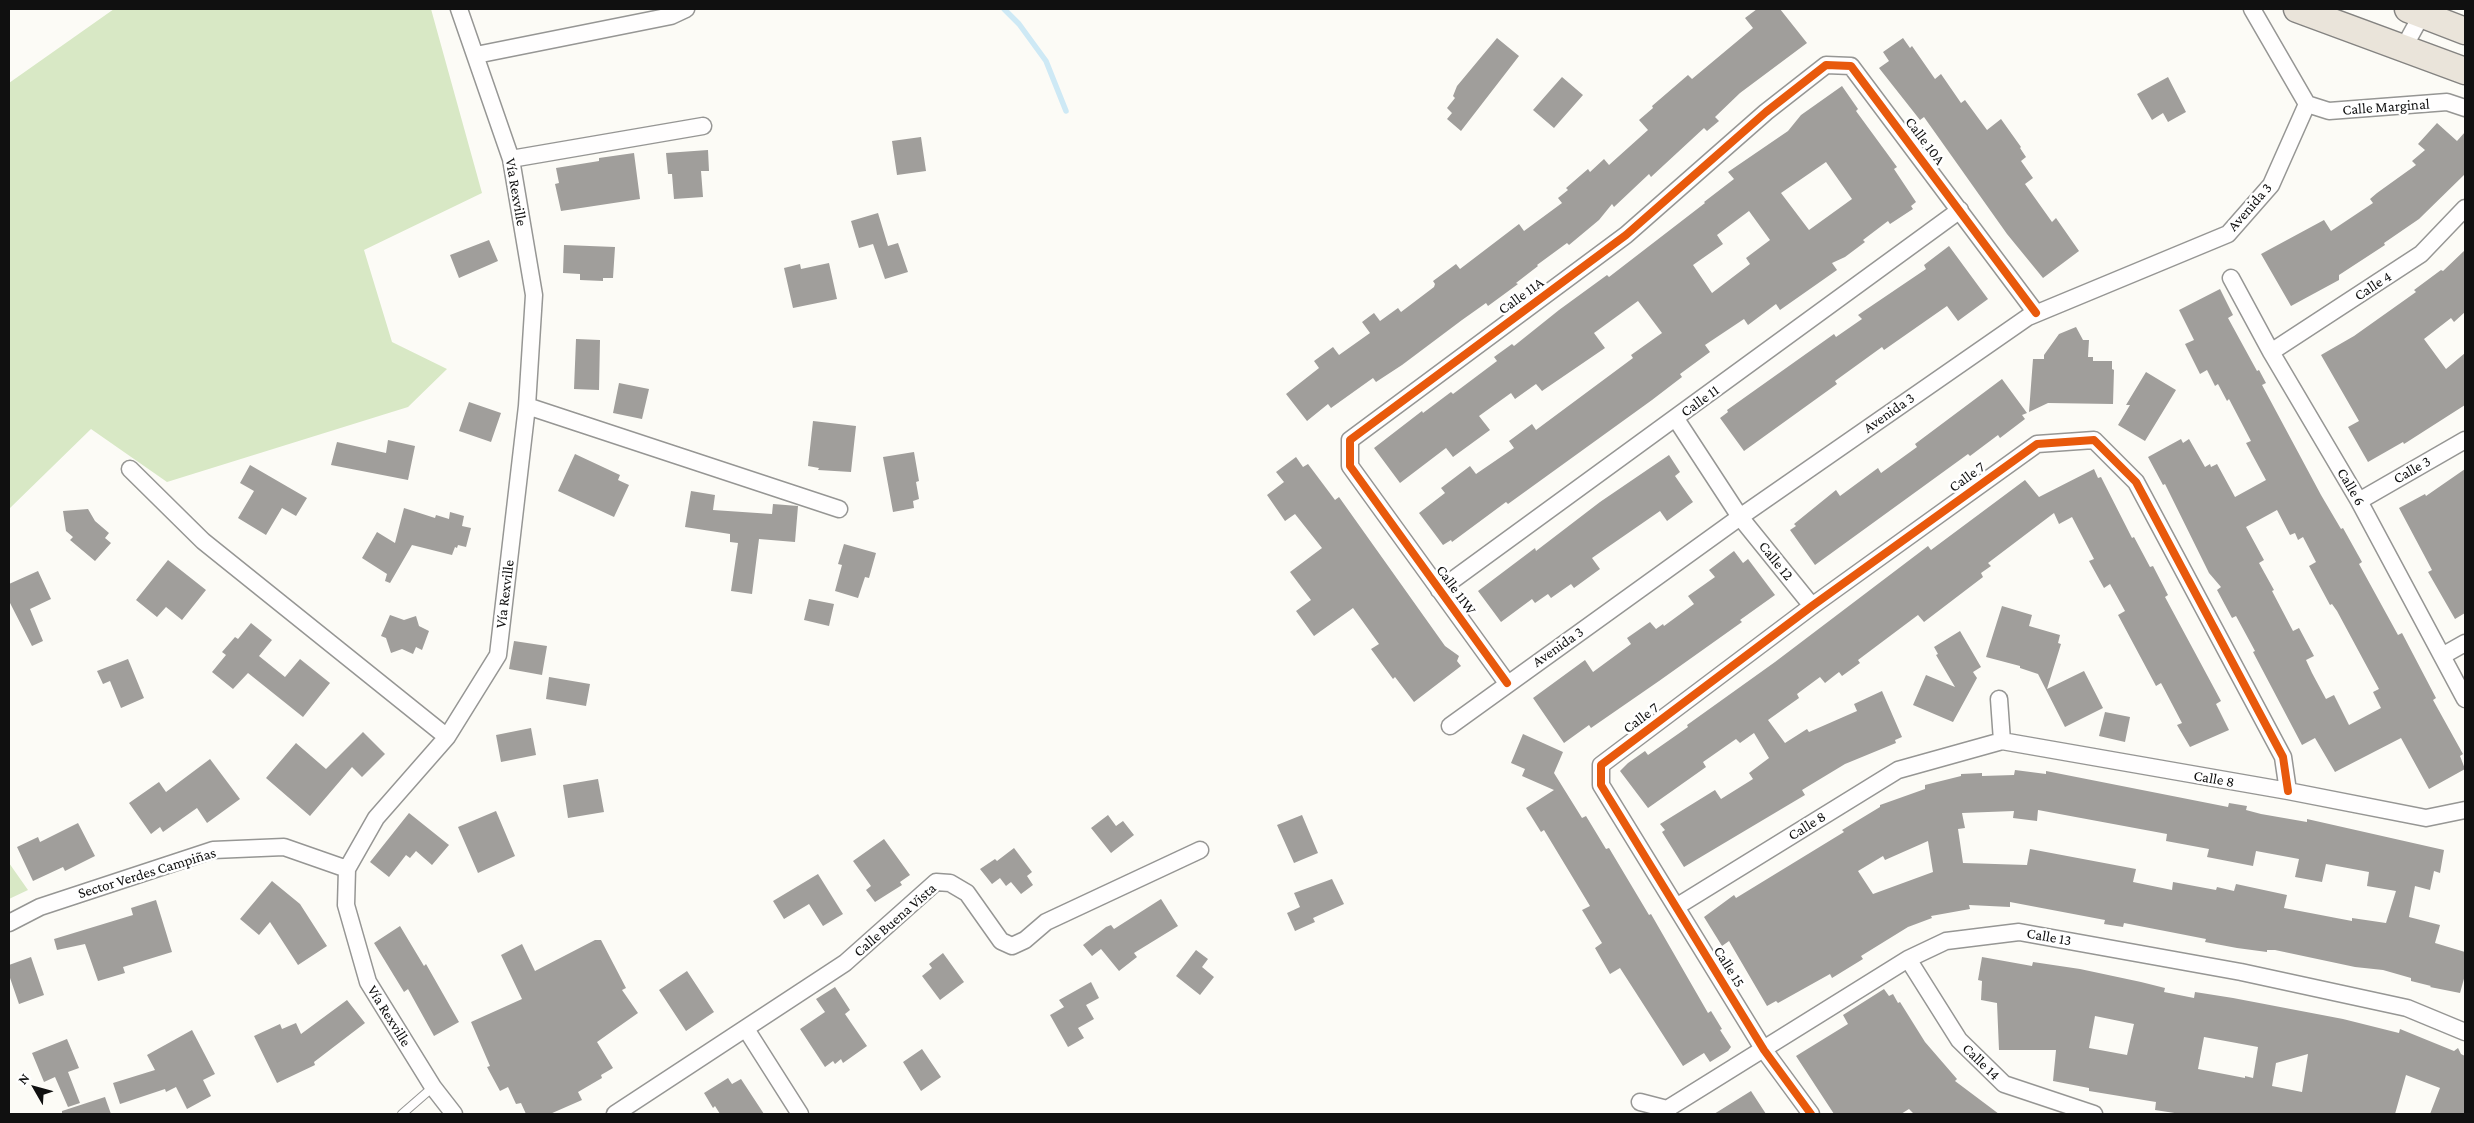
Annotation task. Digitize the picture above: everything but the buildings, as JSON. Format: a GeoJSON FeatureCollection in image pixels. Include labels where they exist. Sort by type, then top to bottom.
{"type":"FeatureCollection","features":[{"type":"Feature","properties":{"kind":"highway"},"geometry":{"type":"LineString","coordinates":[[2297,9],[2465,71]]}},
{"type":"Feature","properties":{"kind":"highway"},"geometry":{"type":"LineString","coordinates":[[2418,10],[2465,32]]}},
{"type":"Feature","properties":{"kind":"street","name":"Vía Rexville"},"geometry":{"type":"LineString","coordinates":[[454,1114],[434,1087],[368,982],[346,905],[347,869],[376,818],[447,737],[498,655],[527,406],[534,295],[512,159],[459,9]]}},
{"type":"Feature","properties":{"kind":"street"},"geometry":{"type":"LineString","coordinates":[[476,55],[671,16],[686,9]]}},
{"type":"Feature","properties":{"kind":"street"},"geometry":{"type":"LineString","coordinates":[[2252,9],[2307,104]]}},
{"type":"Feature","properties":{"kind":"street"},"geometry":{"type":"LineString","coordinates":[[2404,47],[2418,10]]}},
{"type":"Feature","properties":{"kind":"street","name":"Calle 10A"},"geometry":{"type":"LineString","coordinates":[[1766,112],[1826,65],[1851,66],[2036,313]]}},
{"type":"Feature","properties":{"kind":"street","name":"Calle Marginal"},"geometry":{"type":"LineString","coordinates":[[2307,104],[2329,111],[2447,102],[2465,108]]}},
{"type":"Feature","properties":{"kind":"street","name":"Avenida 3"},"geometry":{"type":"LineString","coordinates":[[1450,726],[1507,683],[1740,517],[2028,317],[2228,234],[2271,185],[2307,104]]}},
{"type":"Feature","properties":{"kind":"street","name":"Calle 11A"},"geometry":{"type":"LineString","coordinates":[[1384,512],[1350,466],[1350,440],[1626,235],[1766,112]]}},
{"type":"Feature","properties":{"kind":"street"},"geometry":{"type":"LineString","coordinates":[[512,159],[703,126]]}},
{"type":"Feature","properties":{"kind":"street","name":"Calle 4"},"geometry":{"type":"LineString","coordinates":[[2271,352],[2421,254],[2465,208]]}},
{"type":"Feature","properties":{"kind":"street","name":"Calle 11"},"geometry":{"type":"LineString","coordinates":[[1439,590],[1676,419],[1960,210]]}},
{"type":"Feature","properties":{"kind":"street","name":"Calle 6"},"geometry":{"type":"LineString","coordinates":[[2231,278],[2271,352],[2359,501],[2465,699]]}},
{"type":"Feature","properties":{"kind":"street"},"geometry":{"type":"LineString","coordinates":[[527,406],[839,509]]}},
{"type":"Feature","properties":{"kind":"street","name":"Calle 12"},"geometry":{"type":"LineString","coordinates":[[1676,419],[1740,517],[1812,606]]}},
{"type":"Feature","properties":{"kind":"street","name":"Calle 7"},"geometry":{"type":"LineString","coordinates":[[1629,831],[1601,785],[1601,765],[1812,606],[2037,444],[2094,440],[2136,482],[2283,757],[2288,791]]}},
{"type":"Feature","properties":{"kind":"street","name":"Calle 3"},"geometry":{"type":"LineString","coordinates":[[2359,501],[2465,440]]}},
{"type":"Feature","properties":{"kind":"street"},"geometry":{"type":"LineString","coordinates":[[130,469],[203,542],[447,737]]}},
{"type":"Feature","properties":{"kind":"street","name":"Calle 11W"},"geometry":{"type":"LineString","coordinates":[[1384,512],[1507,683]]}},
{"type":"Feature","properties":{"kind":"street"},"geometry":{"type":"LineString","coordinates":[[2442,656],[2465,643]]}},
{"type":"Feature","properties":{"kind":"street"},"geometry":{"type":"LineString","coordinates":[[1999,699],[2002,741]]}},
{"type":"Feature","properties":{"kind":"street","name":"Calle 8"},"geometry":{"type":"LineString","coordinates":[[1676,907],[1898,770],[2002,741],[2288,791],[2426,818],[2465,810]]}},
{"type":"Feature","properties":{"kind":"street","name":"Calle 15"},"geometry":{"type":"LineString","coordinates":[[1629,831],[1764,1050],[1811,1114]]}},
{"type":"Feature","properties":{"kind":"street","name":"Sector Verdes Campiñas"},"geometry":{"type":"LineString","coordinates":[[9,923],[40,907],[213,850],[284,847],[347,869]]}},
{"type":"Feature","properties":{"kind":"street","name":"Calle Buena Vista"},"geometry":{"type":"LineString","coordinates":[[615,1114],[845,963],[936,882],[950,883],[967,893],[1002,941],[1012,946],[1025,940],[1046,922],[1200,850]]}},
{"type":"Feature","properties":{"kind":"street","name":"Calle 13"},"geometry":{"type":"LineString","coordinates":[[1640,1102],[1666,1109],[1908,959],[1946,941],[2020,932],[2242,972],[2407,1008],[2465,1032]]}},
{"type":"Feature","properties":{"kind":"street","name":"Calle 14"},"geometry":{"type":"LineString","coordinates":[[1908,959],[1959,1040],[2004,1084],[2094,1114]]}},
{"type":"Feature","properties":{"kind":"street"},"geometry":{"type":"LineString","coordinates":[[746,1029],[800,1114]]}},
{"type":"Feature","properties":{"kind":"lane"},"geometry":{"type":"LineString","coordinates":[[402,1114],[434,1087]]}},
{"type":"Feature","properties":{"kind":"green space"},"geometry":{"type":"Polygon","coordinates":[[[114,9],[431,9],[482,193],[364,250],[392,342],[447,369],[408,407],[167,482],[91,429],[9,509],[9,83],[114,9]]]}},
{"type":"Feature","properties":{"kind":"green space"},"geometry":{"type":"Polygon","coordinates":[[[9,863],[28,890],[9,899],[9,863]]]}},
{"type":"Feature","properties":{"kind":"waterway"},"geometry":{"type":"LineString","coordinates":[[1004,9],[1019,24],[1046,61],[1066,111]]}},
{"type":"Feature","properties":{"kind":"cycle path"},"geometry":{"type":"LineString","coordinates":[[1507,683],[1350,466],[1350,440],[1626,235],[1766,112],[1826,65],[1851,66],[2036,313]]}},
{"type":"Feature","properties":{"kind":"cycle path"},"geometry":{"type":"LineString","coordinates":[[1811,1114],[1764,1050],[1601,785],[1601,765],[1812,606],[2037,444],[2094,440],[2136,482],[2283,757],[2288,791]]}}]}
